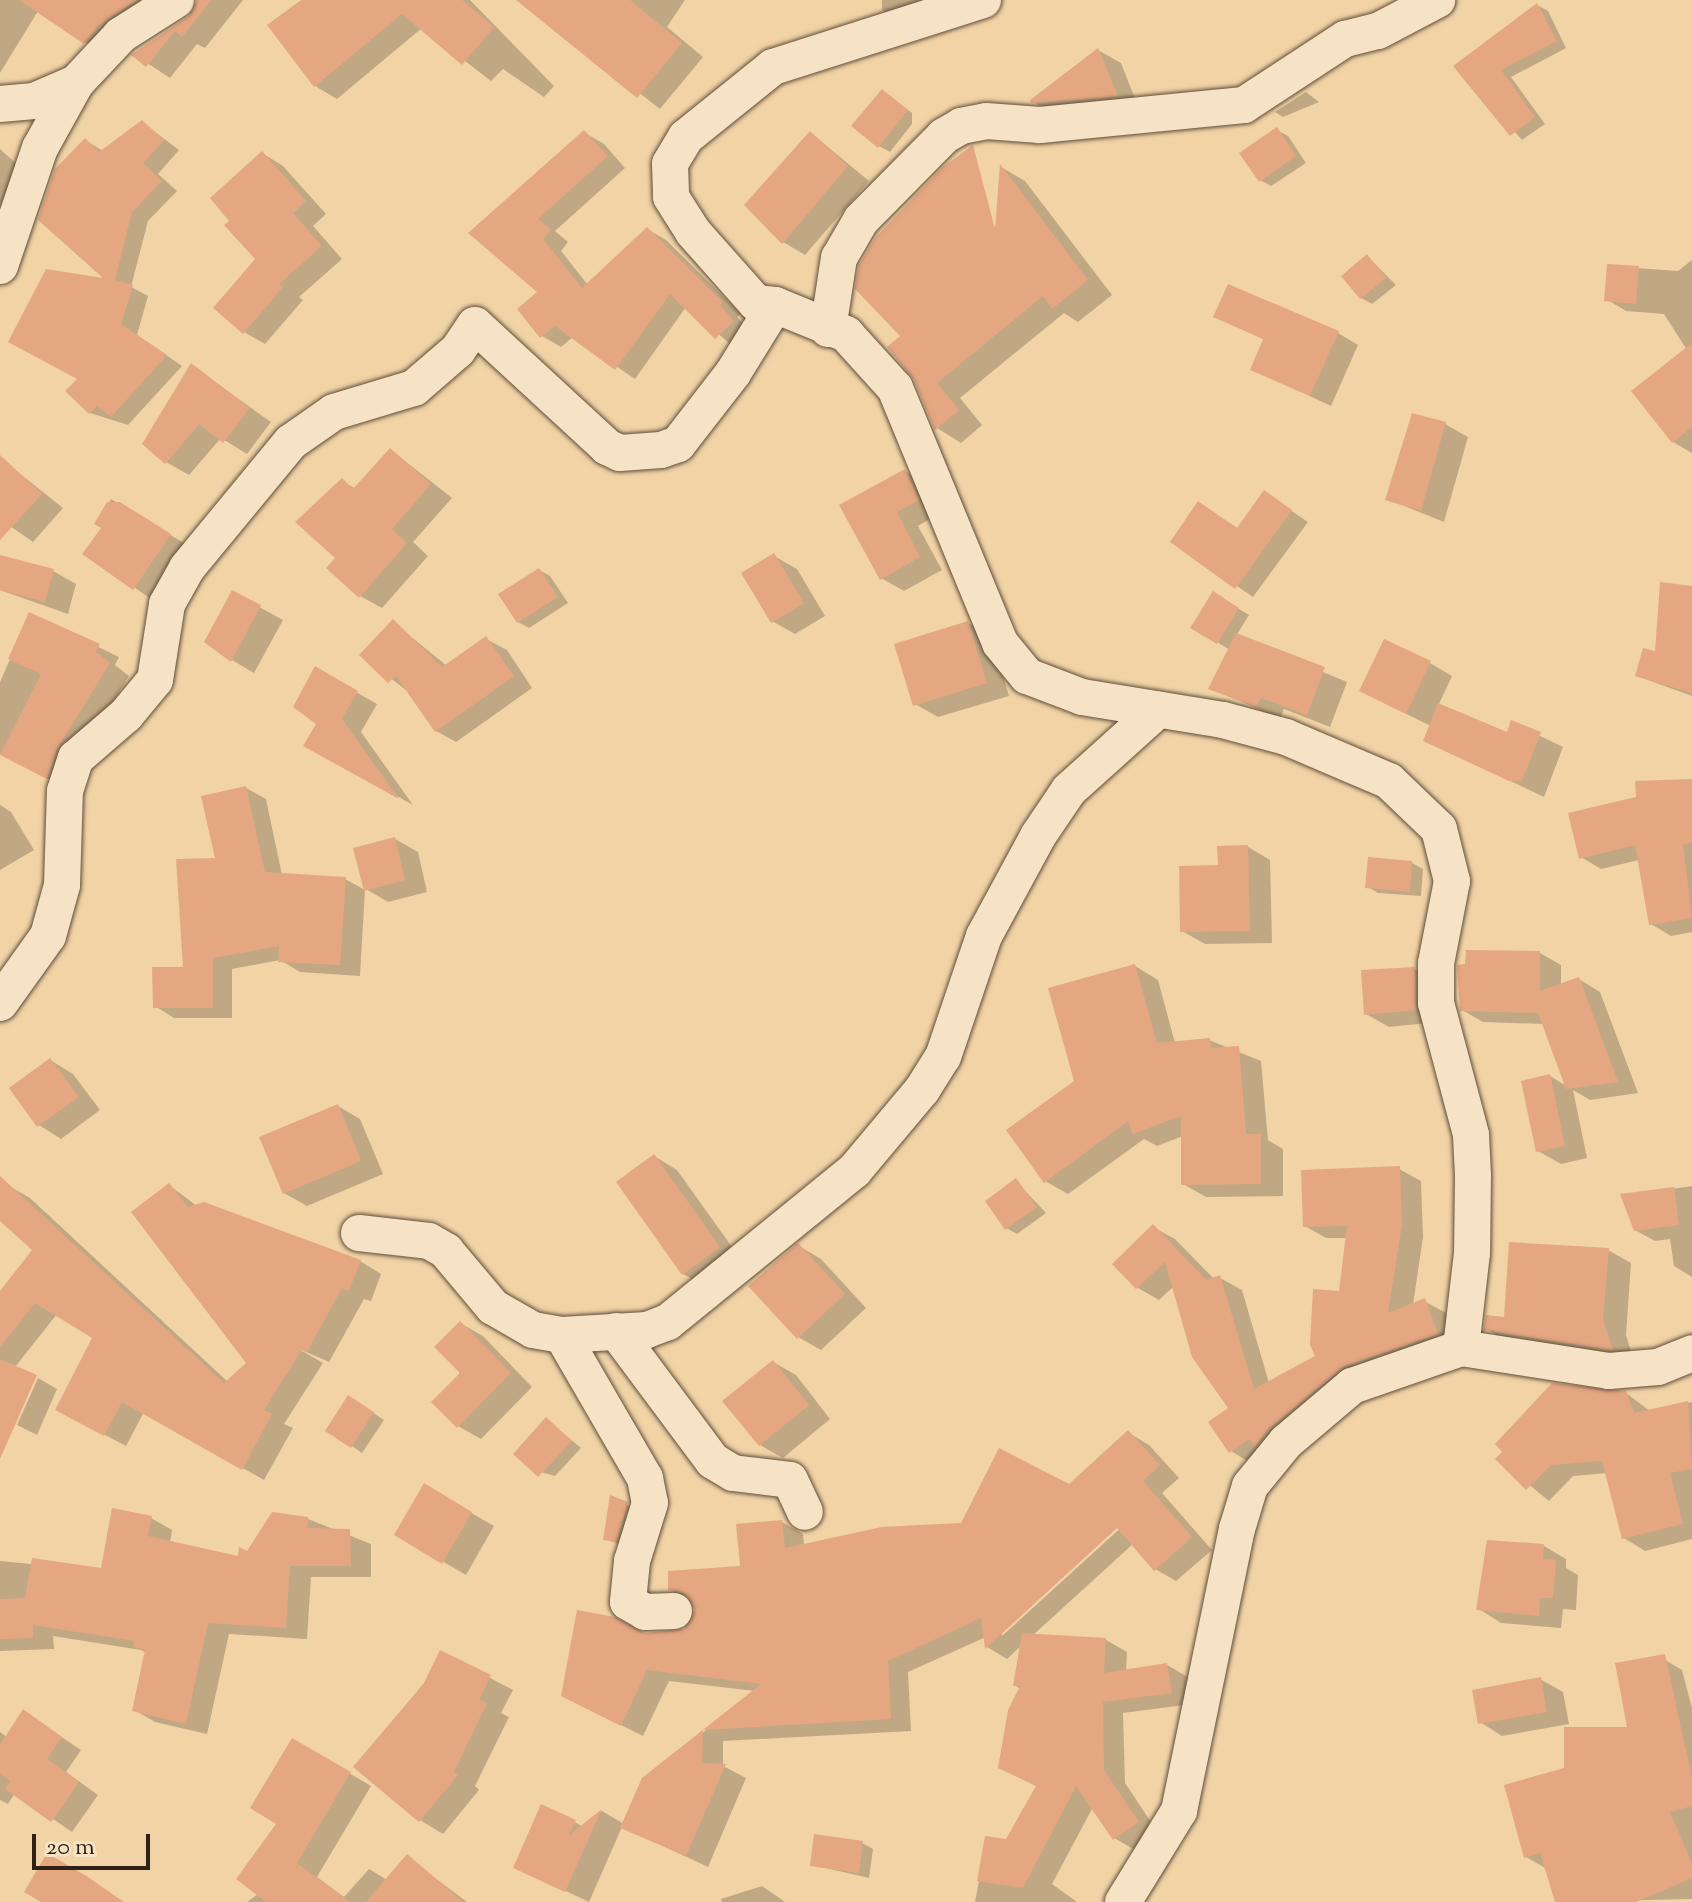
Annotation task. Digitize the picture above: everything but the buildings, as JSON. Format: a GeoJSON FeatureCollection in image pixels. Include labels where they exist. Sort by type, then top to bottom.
{"type":"FeatureCollection","features":[{"type":"Feature","properties":{"kind":"street"},"geometry":{"type":"LineString","coordinates":[[0,266],[40,148],[76,83],[121,35],[176,0]]}},
{"type":"Feature","properties":{"kind":"street"},"geometry":{"type":"LineString","coordinates":[[983,0],[773,67],[686,137],[670,164],[671,197],[693,232],[756,303],[775,305],[861,346],[895,388],[1000,643],[1027,676],[1082,697],[1286,737],[1389,781],[1439,829],[1452,881],[1436,963],[1436,1003],[1471,1135],[1473,1176],[1472,1253],[1461,1348]]}},
{"type":"Feature","properties":{"kind":"street"},"geometry":{"type":"LineString","coordinates":[[828,329],[839,258],[861,220],[944,136],[961,126],[986,121],[1040,125],[1244,105],[1345,39],[1378,31],[1437,0]]}},
{"type":"Feature","properties":{"kind":"street"},"geometry":{"type":"LineString","coordinates":[[0,104],[34,101],[76,83]]}},
{"type":"Feature","properties":{"kind":"street"},"geometry":{"type":"LineString","coordinates":[[0,1003],[48,936],[63,873],[65,791],[76,758],[126,715],[155,680],[167,604],[187,568],[291,442],[334,412],[414,388],[458,350],[475,325],[607,447],[630,454],[661,450],[678,444],[733,373],[775,305]]}},
{"type":"Feature","properties":{"kind":"street"},"geometry":{"type":"LineString","coordinates":[[359,1233],[429,1241],[446,1251],[493,1307],[533,1330],[562,1335],[647,1330],[691,1307],[854,1171],[922,1090],[943,1057],[984,936],[1038,836],[1069,790],[1158,710]]}},
{"type":"Feature","properties":{"kind":"street"},"geometry":{"type":"LineString","coordinates":[[616,1331],[713,1461],[733,1473],[790,1480],[805,1512]]}},
{"type":"Feature","properties":{"kind":"street"},"geometry":{"type":"LineString","coordinates":[[562,1335],[645,1478],[650,1503],[632,1561],[628,1602],[645,1612],[674,1611]]}},
{"type":"Feature","properties":{"kind":"street"},"geometry":{"type":"LineString","coordinates":[[1123,1902],[1179,1811],[1250,1486],[1286,1442],[1331,1399],[1352,1386],[1461,1348],[1609,1371],[1658,1367],[1692,1353]]}}]}
